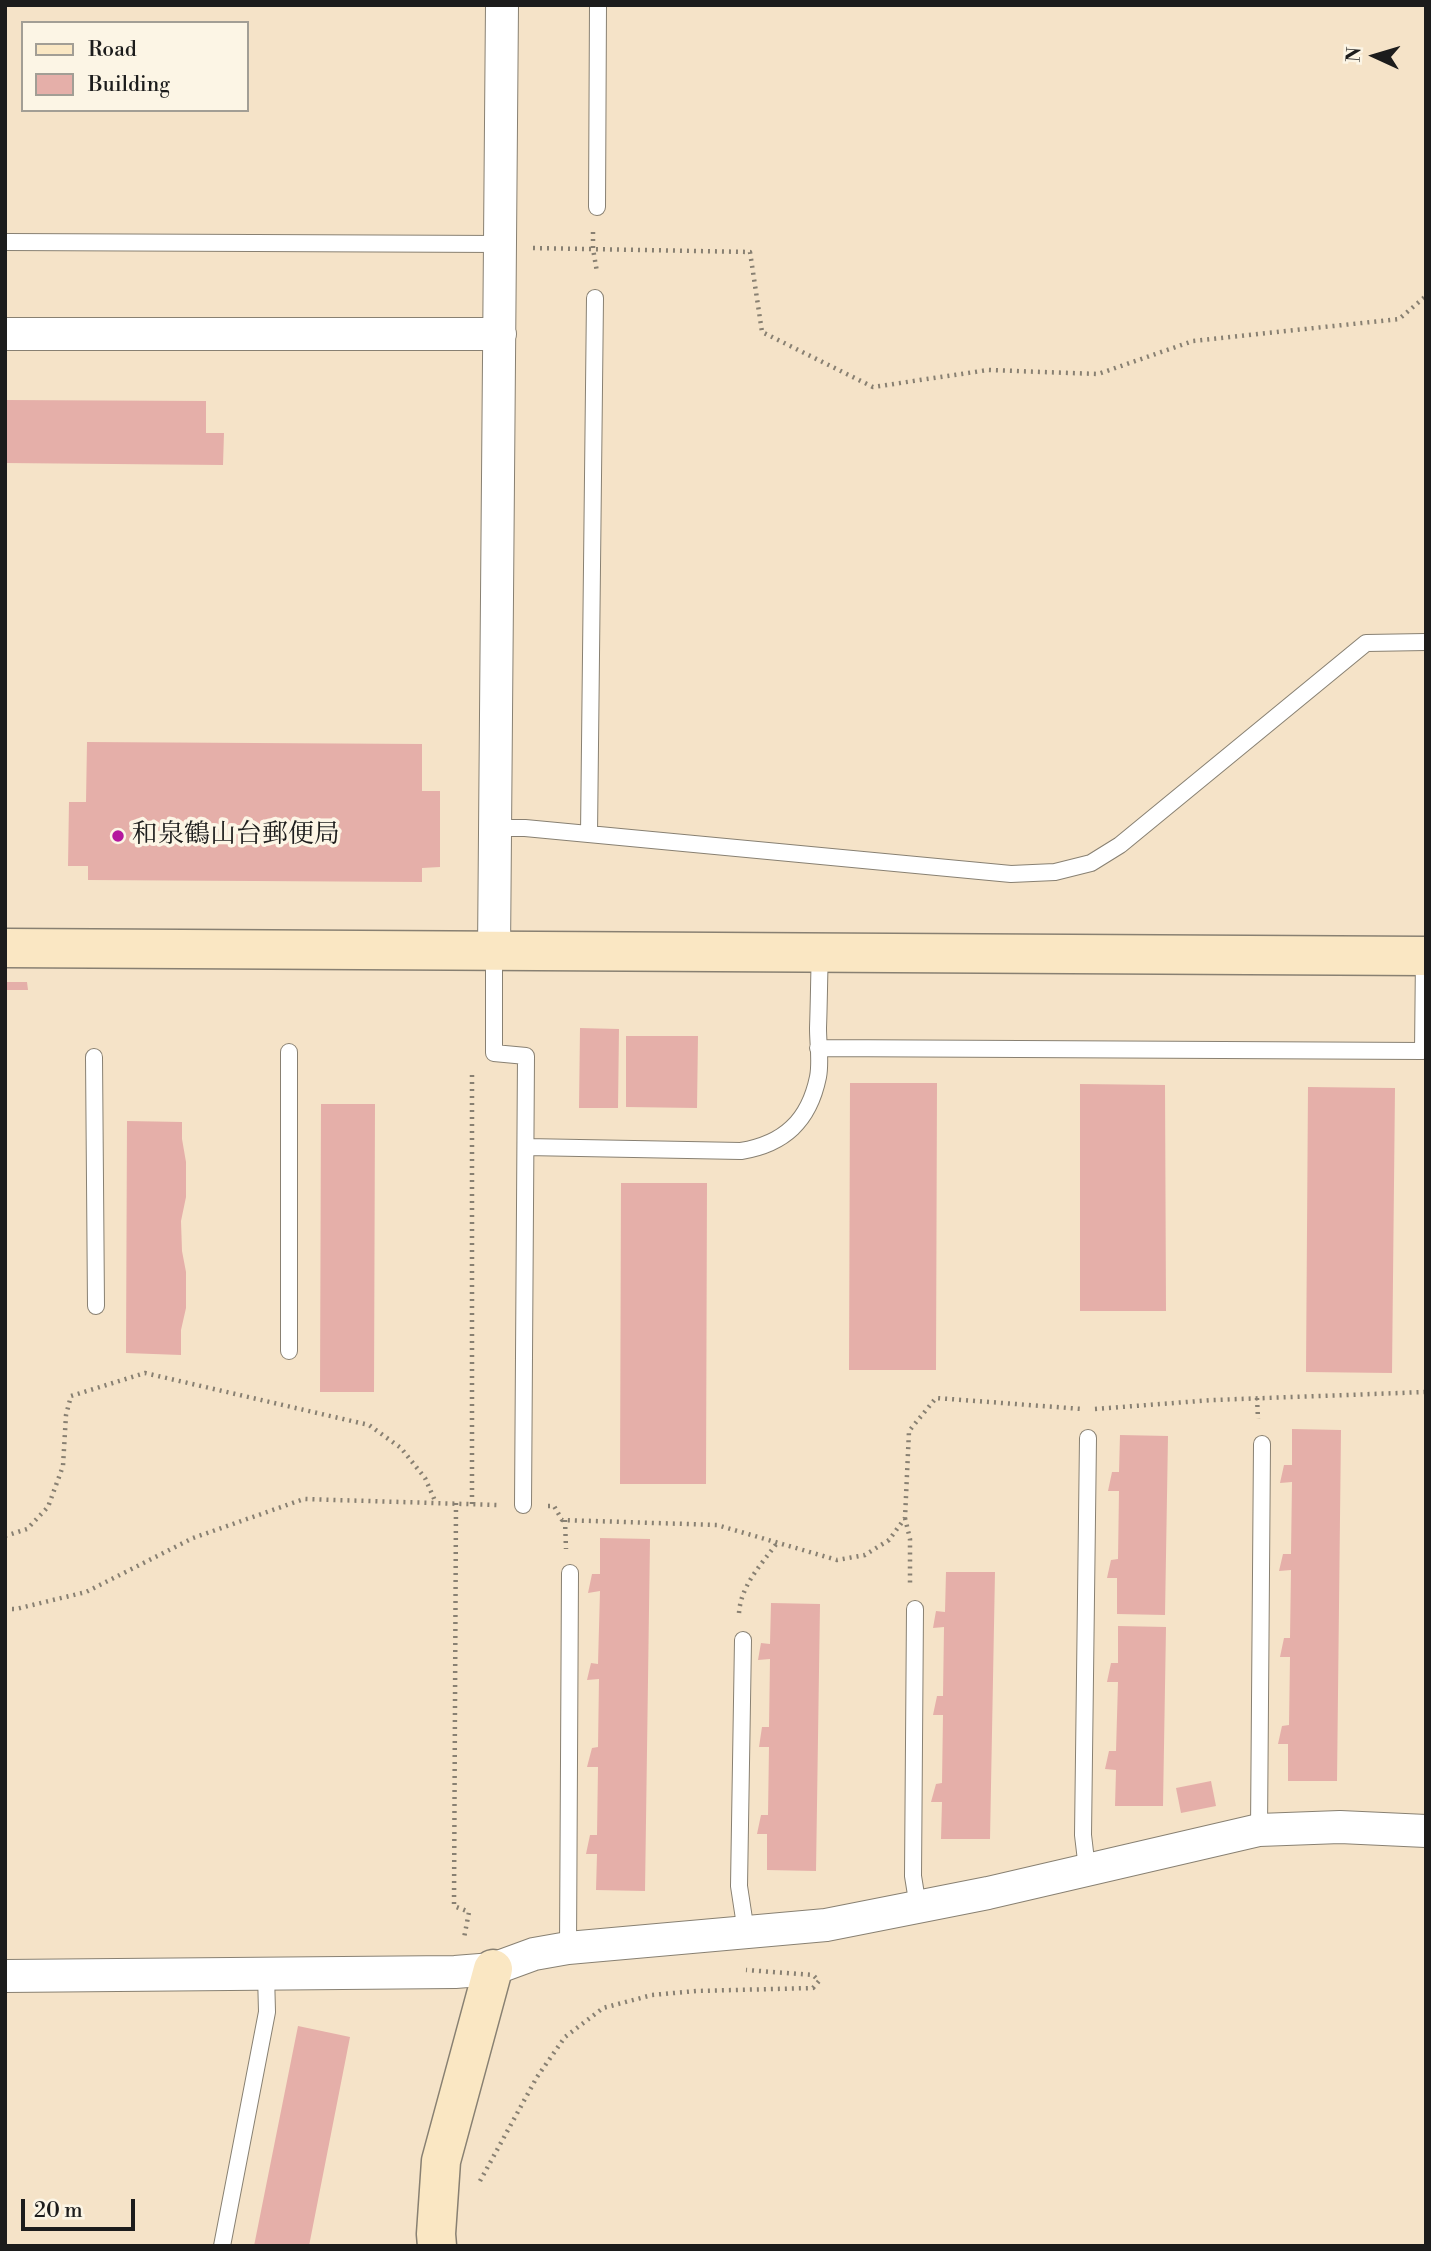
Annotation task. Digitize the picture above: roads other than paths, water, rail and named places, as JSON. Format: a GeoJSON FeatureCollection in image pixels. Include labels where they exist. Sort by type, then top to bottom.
{"type":"FeatureCollection","features":[{"type":"Feature","properties":{"kind":"street"},"geometry":{"type":"LineString","coordinates":[[494,950],[502,5]]}},
{"type":"Feature","properties":{"kind":"street"},"geometry":{"type":"LineString","coordinates":[[5,334],[500,334]]}},
{"type":"Feature","properties":{"kind":"street"},"geometry":{"type":"LineString","coordinates":[[5,948],[1425,956]]}},
{"type":"Feature","properties":{"kind":"street"},"geometry":{"type":"LineString","coordinates":[[5,1976],[455,1972],[493,1969],[534,1954],[568,1948],[826,1925],[988,1893],[1259,1830],[1340,1827],[1426,1831]]}},
{"type":"Feature","properties":{"kind":"street"},"geometry":{"type":"LineString","coordinates":[[437,2246],[442,2161],[493,1969]]}},
{"type":"Feature","properties":{"kind":"lane"},"geometry":{"type":"LineString","coordinates":[[597,207],[598,5]]}},
{"type":"Feature","properties":{"kind":"lane"},"geometry":{"type":"LineString","coordinates":[[5,242],[501,244]]}},
{"type":"Feature","properties":{"kind":"lane"},"geometry":{"type":"LineString","coordinates":[[589,834],[595,298]]}},
{"type":"Feature","properties":{"kind":"lane"},"geometry":{"type":"LineString","coordinates":[[495,828],[525,828],[1011,874],[1055,872],[1091,863],[1120,845],[1366,643],[1426,642]]}},
{"type":"Feature","properties":{"kind":"lane"},"geometry":{"type":"LineString","coordinates":[[494,950],[494,1053],[526,1056],[523,1505]]}},
{"type":"Feature","properties":{"kind":"lane"},"geometry":{"type":"LineString","coordinates":[[526,1147],[741,1151],[765,1147],[785,1136],[800,1119],[811,1099],[818,1075],[820,951]]}},
{"type":"Feature","properties":{"kind":"lane"},"geometry":{"type":"LineString","coordinates":[[818,1048],[1423,1051],[1425,956]]}},
{"type":"Feature","properties":{"kind":"lane"},"geometry":{"type":"LineString","coordinates":[[289,1052],[289,1351]]}},
{"type":"Feature","properties":{"kind":"lane"},"geometry":{"type":"LineString","coordinates":[[94,1057],[96,1306]]}},
{"type":"Feature","properties":{"kind":"lane"},"geometry":{"type":"LineString","coordinates":[[1087,1869],[1083,1835],[1088,1438]]}},
{"type":"Feature","properties":{"kind":"lane"},"geometry":{"type":"LineString","coordinates":[[1259,1830],[1262,1444]]}},
{"type":"Feature","properties":{"kind":"lane"},"geometry":{"type":"LineString","coordinates":[[568,1948],[570,1573]]}},
{"type":"Feature","properties":{"kind":"lane"},"geometry":{"type":"LineString","coordinates":[[915,1609],[913,1876],[918,1907]]}},
{"type":"Feature","properties":{"kind":"lane"},"geometry":{"type":"LineString","coordinates":[[743,1640],[739,1886],[746,1932]]}},
{"type":"Feature","properties":{"kind":"lane"},"geometry":{"type":"LineString","coordinates":[[222,2246],[267,2012],[266,1974]]}},
{"type":"Feature","properties":{"kind":"place","name":"和泉鶴山台郵便局"},"geometry":{"type":"Point","coordinates":[118,836]}}]}
